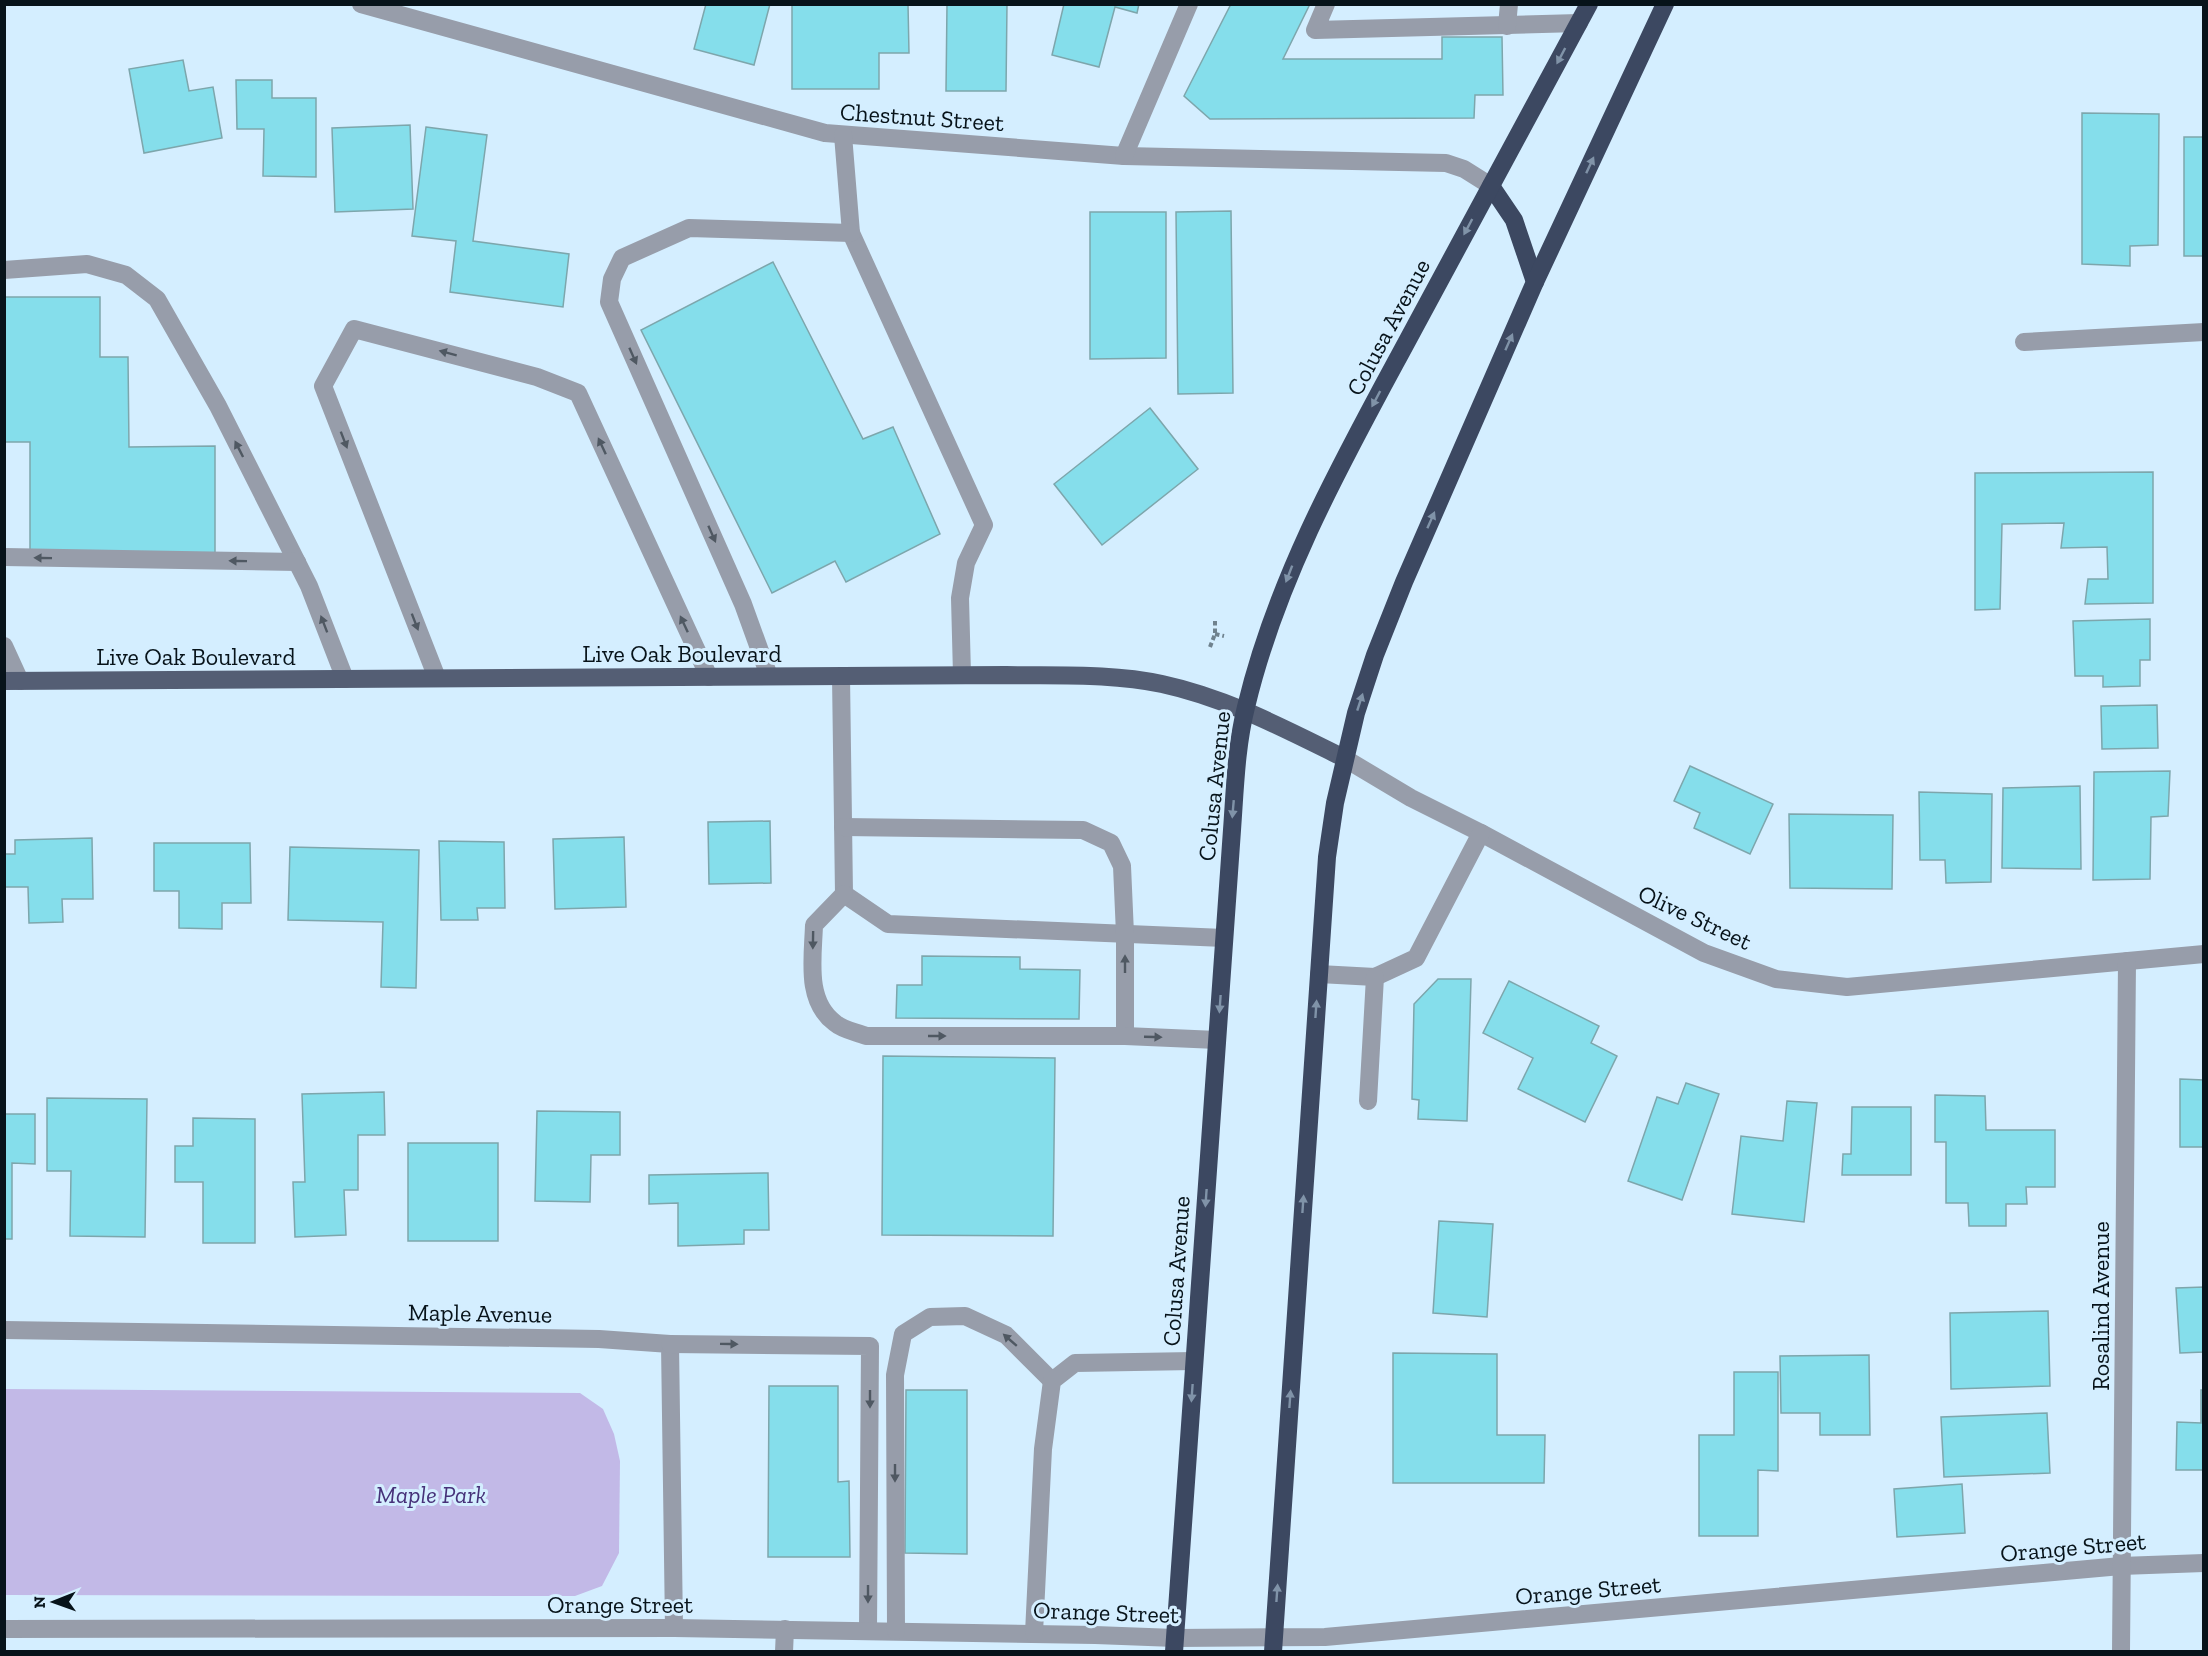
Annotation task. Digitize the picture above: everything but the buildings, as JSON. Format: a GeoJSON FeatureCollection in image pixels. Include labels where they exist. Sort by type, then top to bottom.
{"type":"FeatureCollection","features":[{"type":"Feature","properties":{"kind":"highway","name":"Colusa Avenue"},"geometry":{"type":"LineString","coordinates":[[1175,1645],[1236,775],[1245,710],[1265,637],[1292,565],[1348,452],[1589,4]]}},
{"type":"Feature","properties":{"kind":"highway"},"geometry":{"type":"LineString","coordinates":[[1273,1645],[1327,856],[1344,758],[1375,655],[1404,582],[1535,282],[1665,4]]}},
{"type":"Feature","properties":{"kind":"highway"},"geometry":{"type":"LineString","coordinates":[[1491,186],[1514,220],[1535,282]]}},
{"type":"Feature","properties":{"kind":"main road","name":"Live Oak Boulevard"},"geometry":{"type":"LineString","coordinates":[[12,681],[962,675],[1120,678],[1161,684],[1245,710],[1344,758]]}},
{"type":"Feature","properties":{"kind":"street","name":"Chestnut Street"},"geometry":{"type":"LineString","coordinates":[[361,4],[825,133],[1124,156],[1446,163],[1464,169],[1491,186]]}},
{"type":"Feature","properties":{"kind":"street"},"geometry":{"type":"LineString","coordinates":[[1124,156],[1189,4]]}},
{"type":"Feature","properties":{"kind":"street"},"geometry":{"type":"LineString","coordinates":[[1326,4],[1315,30],[1579,23]]}},
{"type":"Feature","properties":{"kind":"street"},"geometry":{"type":"LineString","coordinates":[[1508,26],[1509,4]]}},
{"type":"Feature","properties":{"kind":"street"},"geometry":{"type":"LineString","coordinates":[[843,135],[851,233],[984,525],[966,563],[960,598],[962,675]]}},
{"type":"Feature","properties":{"kind":"street"},"geometry":{"type":"LineString","coordinates":[[769,676],[743,604],[609,302],[612,279],[622,258],[689,228],[851,233]]}},
{"type":"Feature","properties":{"kind":"street"},"geometry":{"type":"LineString","coordinates":[[4,270],[87,264],[126,275],[157,298],[218,406],[309,586],[345,679]]}},
{"type":"Feature","properties":{"kind":"street"},"geometry":{"type":"LineString","coordinates":[[437,678],[323,386],[354,329],[537,377],[578,393],[709,677]]}},
{"type":"Feature","properties":{"kind":"street"},"geometry":{"type":"LineString","coordinates":[[2024,342],[2204,332]]}},
{"type":"Feature","properties":{"kind":"street"},"geometry":{"type":"LineString","coordinates":[[4,557],[297,562]]}},
{"type":"Feature","properties":{"kind":"street"},"geometry":{"type":"LineString","coordinates":[[4,646],[12,681]]}},
{"type":"Feature","properties":{"kind":"street"},"geometry":{"type":"LineString","coordinates":[[841,676],[844,894],[814,925],[813,979],[819,1007],[836,1024],[866,1036],[1125,1036],[1217,1040]]}},
{"type":"Feature","properties":{"kind":"street","name":"Olive Street"},"geometry":{"type":"LineString","coordinates":[[1344,758],[1411,798],[1704,953],[1776,979],[1847,987],[2204,954]]}},
{"type":"Feature","properties":{"kind":"street"},"geometry":{"type":"LineString","coordinates":[[843,827],[1083,830],[1111,843],[1122,866],[1125,1036]]}},
{"type":"Feature","properties":{"kind":"street"},"geometry":{"type":"LineString","coordinates":[[1319,974],[1375,977],[1416,958],[1481,833]]}},
{"type":"Feature","properties":{"kind":"street"},"geometry":{"type":"LineString","coordinates":[[844,894],[888,924],[1224,938]]}},
{"type":"Feature","properties":{"kind":"street","name":"Rosalind Avenue"},"geometry":{"type":"LineString","coordinates":[[2121,1652],[2127,961]]}},
{"type":"Feature","properties":{"kind":"street"},"geometry":{"type":"LineString","coordinates":[[1368,1101],[1375,977]]}},
{"type":"Feature","properties":{"kind":"street"},"geometry":{"type":"LineString","coordinates":[[896,1631],[895,1375],[903,1334],[930,1317],[965,1316],[1006,1335],[1052,1381]]}},
{"type":"Feature","properties":{"kind":"street","name":"Maple Avenue"},"geometry":{"type":"LineString","coordinates":[[4,1330],[599,1339],[670,1344],[870,1346],[868,1630]]}},
{"type":"Feature","properties":{"kind":"street"},"geometry":{"type":"LineString","coordinates":[[670,1344],[674,1628]]}},
{"type":"Feature","properties":{"kind":"street"},"geometry":{"type":"LineString","coordinates":[[1034,1634],[1042,1449],[1052,1381],[1075,1363],[1194,1361]]}},
{"type":"Feature","properties":{"kind":"street","name":"Orange Street"},"geometry":{"type":"LineString","coordinates":[[4,1629],[868,1630],[1034,1634],[1175,1645],[1273,1645],[1358,1635],[2121,1566],[2204,1563]]}},
{"type":"Feature","properties":{"kind":"street"},"geometry":{"type":"LineString","coordinates":[[784,1629],[784,1652]]}},
{"type":"Feature","properties":{"kind":"path"},"geometry":{"type":"LineString","coordinates":[[1210,647],[1215,634],[1215,620]]}},
{"type":"Feature","properties":{"kind":"path"},"geometry":{"type":"LineString","coordinates":[[1215,634],[1224,636]]}},
{"type":"Feature","properties":{"kind":"green space","name":"Maple Park"},"geometry":{"type":"Polygon","coordinates":[[[5,1389],[580,1393],[603,1409],[614,1434],[620,1461],[619,1553],[602,1586],[575,1596],[5,1595],[5,1389]]]}}]}
